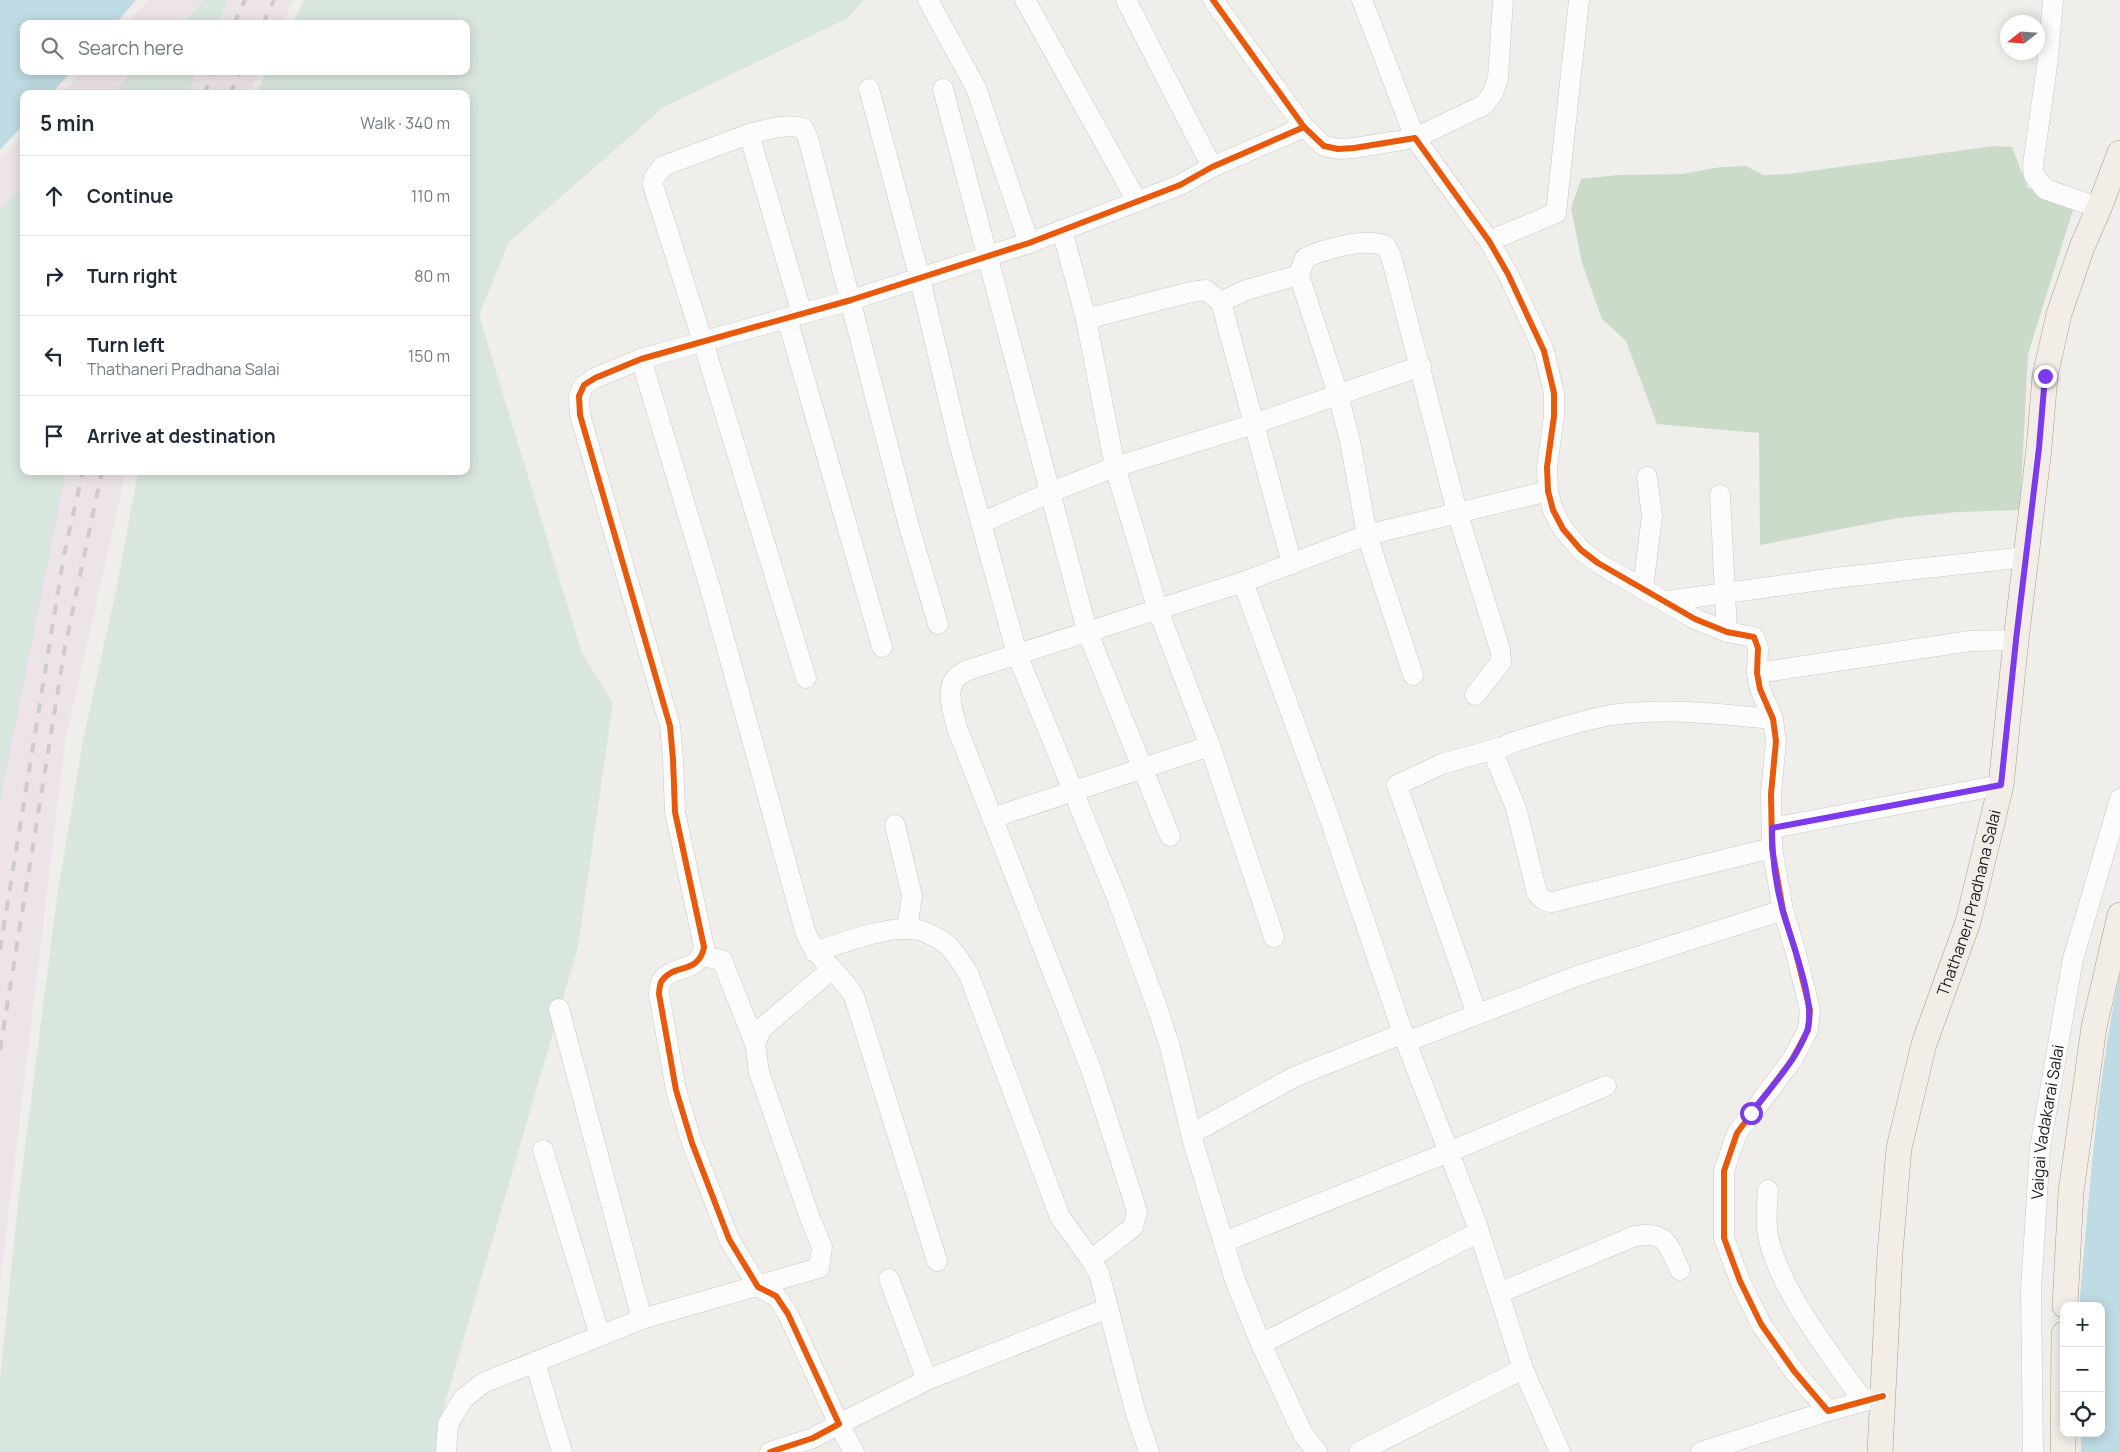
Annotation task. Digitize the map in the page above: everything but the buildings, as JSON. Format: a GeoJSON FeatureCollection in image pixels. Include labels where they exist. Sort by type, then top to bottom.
{"type":"FeatureCollection","features":[{"type":"Feature","properties":{"kind":"main road","name":"Thathaneri Pradhana Salai"},"geometry":{"type":"LineString","coordinates":[[1880,1452],[1873,1398],[1890,1253],[1899,1148],[1924,1044],[1968,922],[2001,785],[2039,448],[2045,376],[2059,314],[2082,247],[2120,153]]}},
{"type":"Feature","properties":{"kind":"main road","name":"Vaigai Vadakarai Salai"},"geometry":{"type":"LineString","coordinates":[[2065,1302],[2071,1192],[2094,1027],[2120,915]]}},
{"type":"Feature","properties":{"kind":"main road"},"geometry":{"type":"LineString","coordinates":[[2063,1452],[2064,1347]]}},
{"type":"Feature","properties":{"kind":"street"},"geometry":{"type":"LineString","coordinates":[[928,0],[976,88],[1029,243]]}},
{"type":"Feature","properties":{"kind":"street"},"geometry":{"type":"LineString","coordinates":[[1025,0],[1137,202]]}},
{"type":"Feature","properties":{"kind":"street"},"geometry":{"type":"LineString","coordinates":[[1126,0],[1212,167]]}},
{"type":"Feature","properties":{"kind":"street"},"geometry":{"type":"LineString","coordinates":[[1213,0],[1304,127],[1324,146],[1338,149],[1414,138],[1484,105],[1493,93],[1498,78],[1503,0]]}},
{"type":"Feature","properties":{"kind":"street"},"geometry":{"type":"LineString","coordinates":[[1362,0],[1414,138],[1489,241],[1508,274],[1544,351],[1554,401],[1554,416],[1547,467],[1548,491],[1554,510],[1563,528],[1581,550],[1598,563],[1667,601],[1695,619],[1726,632],[1754,637],[1758,648],[1757,673],[1765,704],[1773,719],[1776,741],[1771,794],[1772,838],[1783,910],[1810,1010],[1808,1030],[1792,1060],[1737,1133],[1724,1171],[1724,1238],[1740,1281],[1761,1324],[1794,1371],[1828,1411]]}},
{"type":"Feature","properties":{"kind":"street"},"geometry":{"type":"LineString","coordinates":[[1489,241],[1556,212],[1579,0]]}},
{"type":"Feature","properties":{"kind":"street"},"geometry":{"type":"LineString","coordinates":[[2053,0],[2047,66],[2032,165],[2034,175],[2045,189],[2099,208]]}},
{"type":"Feature","properties":{"kind":"street"},"geometry":{"type":"LineString","coordinates":[[869,89],[920,279],[954,421],[1017,654],[1116,898],[1157,1007],[1170,1047],[1191,1134],[1235,1280],[1261,1344],[1303,1434],[1317,1452]]}},
{"type":"Feature","properties":{"kind":"street"},"geometry":{"type":"LineString","coordinates":[[943,89],[989,256],[1087,631],[1170,836]]}},
{"type":"Feature","properties":{"kind":"street"},"geometry":{"type":"LineString","coordinates":[[806,678],[653,185],[654,178],[663,166],[749,134],[786,126],[802,128],[808,138],[908,524],[938,624]]}},
{"type":"Feature","properties":{"kind":"street"},"geometry":{"type":"LineString","coordinates":[[854,1452],[788,1314],[776,1296],[758,1287],[729,1239],[692,1143],[676,1090],[659,994],[661,982],[668,976],[698,962],[704,947],[675,812],[670,726],[580,415],[579,396],[584,385],[595,378],[641,359],[851,300],[1029,243],[1180,185],[1212,167],[1304,127]]}},
{"type":"Feature","properties":{"kind":"street"},"geometry":{"type":"LineString","coordinates":[[749,134],[794,316],[882,647]]}},
{"type":"Feature","properties":{"kind":"street"},"geometry":{"type":"LineString","coordinates":[[1062,230],[1086,319],[1115,467],[1158,610],[1210,746],[1274,937]]}},
{"type":"Feature","properties":{"kind":"street"},"geometry":{"type":"LineString","coordinates":[[1413,675],[1367,535],[1350,441],[1338,394],[1299,275],[1305,258],[1315,253],[1368,241],[1386,246],[1392,256],[1457,512],[1500,649],[1501,662],[1475,695]]}},
{"type":"Feature","properties":{"kind":"street"},"geometry":{"type":"LineString","coordinates":[[1221,302],[1246,290],[1299,275]]}},
{"type":"Feature","properties":{"kind":"street"},"geometry":{"type":"LineString","coordinates":[[1086,319],[1191,292],[1206,290],[1221,302],[1292,564]]}},
{"type":"Feature","properties":{"kind":"street"},"geometry":{"type":"LineString","coordinates":[[641,359],[711,591],[805,930],[816,952],[845,981],[854,996],[937,1261]]}},
{"type":"Feature","properties":{"kind":"street"},"geometry":{"type":"LineString","coordinates":[[981,523],[1051,492],[1115,467],[1254,424],[1421,366]]}},
{"type":"Feature","properties":{"kind":"street"},"geometry":{"type":"LineString","coordinates":[[1643,588],[1652,516],[1647,477]]}},
{"type":"Feature","properties":{"kind":"street"},"geometry":{"type":"LineString","coordinates":[[1091,1260],[1133,1227],[1137,1211],[1092,1072],[957,728],[952,705],[951,688],[956,677],[968,670],[1243,582],[1367,535],[1548,491]]}},
{"type":"Feature","properties":{"kind":"street"},"geometry":{"type":"LineString","coordinates":[[1720,495],[1726,592],[1726,632]]}},
{"type":"Feature","properties":{"kind":"street"},"geometry":{"type":"LineString","coordinates":[[1667,601],[1726,592],[2026,557]]}},
{"type":"Feature","properties":{"kind":"street"},"geometry":{"type":"LineString","coordinates":[[1243,582],[1328,814],[1405,1038],[1479,1232],[1523,1369],[1560,1452]]}},
{"type":"Feature","properties":{"kind":"street"},"geometry":{"type":"LineString","coordinates":[[1757,673],[1970,641],[2016,640]]}},
{"type":"Feature","properties":{"kind":"street"},"geometry":{"type":"LineString","coordinates":[[1477,1014],[1397,785],[1442,764],[1590,720],[1641,712],[1688,711],[1773,719]]}},
{"type":"Feature","properties":{"kind":"street"},"geometry":{"type":"LineString","coordinates":[[992,818],[1210,746]]}},
{"type":"Feature","properties":{"kind":"street"},"geometry":{"type":"LineString","coordinates":[[1499,748],[1496,754],[1497,762],[1516,808],[1537,893],[1541,899],[1552,902],[1772,838],[2001,785]]}},
{"type":"Feature","properties":{"kind":"street","name":"Vaigai Vadakarai Salai"},"geometry":{"type":"LineString","coordinates":[[2033,1452],[2031,1289],[2040,1148],[2073,959],[2120,799]]}},
{"type":"Feature","properties":{"kind":"street"},"geometry":{"type":"LineString","coordinates":[[895,825],[912,896],[907,929]]}},
{"type":"Feature","properties":{"kind":"street"},"geometry":{"type":"LineString","coordinates":[[1191,1134],[1294,1077],[1477,1014],[1577,976],[1783,910]]}},
{"type":"Feature","properties":{"kind":"street"},"geometry":{"type":"LineString","coordinates":[[816,952],[867,935],[907,929],[919,930],[941,940],[955,953],[969,975],[1060,1216],[1069,1232],[1099,1273],[1136,1414],[1149,1452]]}},
{"type":"Feature","properties":{"kind":"street"},"geometry":{"type":"LineString","coordinates":[[446,1452],[448,1424],[463,1399],[484,1383],[642,1319],[819,1268],[822,1246],[811,1221],[759,1072],[755,1043],[722,960],[702,956]]}},
{"type":"Feature","properties":{"kind":"street"},"geometry":{"type":"LineString","coordinates":[[755,1043],[762,1028],[832,969]]}},
{"type":"Feature","properties":{"kind":"street"},"geometry":{"type":"LineString","coordinates":[[559,1009],[642,1319]]}},
{"type":"Feature","properties":{"kind":"street"},"geometry":{"type":"LineString","coordinates":[[1224,1242],[1449,1152],[1606,1086]]}},
{"type":"Feature","properties":{"kind":"street"},"geometry":{"type":"LineString","coordinates":[[543,1150],[600,1336]]}},
{"type":"Feature","properties":{"kind":"street"},"geometry":{"type":"LineString","coordinates":[[1701,1452],[1873,1398],[1822,1343],[1778,1267],[1766,1214],[1768,1190]]}},
{"type":"Feature","properties":{"kind":"street"},"geometry":{"type":"LineString","coordinates":[[1261,1344],[1479,1232]]}},
{"type":"Feature","properties":{"kind":"street"},"geometry":{"type":"LineString","coordinates":[[1499,1293],[1635,1236],[1650,1234],[1658,1235],[1667,1243],[1680,1270]]}},
{"type":"Feature","properties":{"kind":"street"},"geometry":{"type":"LineString","coordinates":[[889,1279],[927,1380]]}},
{"type":"Feature","properties":{"kind":"street"},"geometry":{"type":"LineString","coordinates":[[770,1452],[813,1438],[927,1380],[1108,1308]]}},
{"type":"Feature","properties":{"kind":"street"},"geometry":{"type":"LineString","coordinates":[[536,1362],[562,1452]]}},
{"type":"Feature","properties":{"kind":"street"},"geometry":{"type":"LineString","coordinates":[[1359,1452],[1523,1369]]}},
{"type":"Feature","properties":{"kind":"shaded area"},"geometry":{"type":"Polygon","coordinates":[[[148,0],[293,0],[284,20],[130,20],[148,0]]]}},
{"type":"Feature","properties":{"kind":"shaded area"},"geometry":{"type":"Polygon","coordinates":[[[204,0],[228,0],[219,20],[185,20],[204,0]]]}},
{"type":"Feature","properties":{"kind":"shaded area"},"geometry":{"type":"Polygon","coordinates":[[[304,0],[864,0],[848,18],[664,107],[509,242],[479,315],[582,653],[613,703],[578,947],[440,1420],[442,1452],[0,1452],[0,1381],[19,1194],[57,897],[83,740],[117,586],[137,475],[470,475],[470,90],[258,90],[265,75],[470,75],[470,20],[294,20],[304,0]]]}},
{"type":"Feature","properties":{"kind":"shaded area"},"geometry":{"type":"Polygon","coordinates":[[[78,75],[257,75],[250,90],[65,90],[78,75]]]}},
{"type":"Feature","properties":{"kind":"shaded area"},"geometry":{"type":"Polygon","coordinates":[[[130,75],[195,75],[189,90],[116,90],[130,75]]]}},
{"type":"Feature","properties":{"kind":"shaded area"},"geometry":{"type":"Polygon","coordinates":[[[20,139],[20,475],[125,475],[65,742],[0,1283],[0,160],[20,139]]]}},
{"type":"Feature","properties":{"kind":"shaded area"},"geometry":{"type":"Polygon","coordinates":[[[20,188],[20,475],[65,475],[0,801],[0,209],[20,188]]]}},
{"type":"Feature","properties":{"kind":"green space"},"geometry":{"type":"Polygon","coordinates":[[[1994,146],[2012,147],[2028,188],[2077,197],[2028,354],[2020,510],[1958,512],[1898,518],[1760,545],[1759,433],[1657,424],[1626,341],[1602,319],[1582,263],[1571,208],[1581,179],[1618,175],[1682,174],[1721,167],[1746,166],[1763,175],[1788,174],[1994,146]]]}},
{"type":"Feature","properties":{"kind":"water"},"geometry":{"type":"Polygon","coordinates":[[[0,0],[136,0],[118,20],[20,20],[20,75],[68,75],[55,90],[20,90],[20,128],[0,150],[0,0]]]}},
{"type":"Feature","properties":{"kind":"water"},"geometry":{"type":"Polygon","coordinates":[[[2120,973],[2120,1452],[2081,1452],[2081,1437],[2105,1437],[2105,1302],[2080,1302],[2080,1296],[2100,1093],[2120,973]]]}},
{"type":"Feature","properties":{"kind":"railway"},"geometry":{"type":"LineString","coordinates":[[236,20],[245,0]]}},
{"type":"Feature","properties":{"kind":"railway"},"geometry":{"type":"LineString","coordinates":[[265,20],[274,0]]}},
{"type":"Feature","properties":{"kind":"railway"},"geometry":{"type":"LineString","coordinates":[[206,90],[212,75]]}},
{"type":"Feature","properties":{"kind":"railway"},"geometry":{"type":"LineString","coordinates":[[232,90],[238,75]]}},
{"type":"Feature","properties":{"kind":"railway"},"geometry":{"type":"LineString","coordinates":[[0,950],[64,555],[82,475]]}},
{"type":"Feature","properties":{"kind":"railway"},"geometry":{"type":"LineString","coordinates":[[0,1050],[65,647],[101,475]]}},
{"type":"Feature","properties":{"kind":"cycle path"},"geometry":{"type":"LineString","coordinates":[[1213,0],[1304,127],[1324,146],[1338,149],[1354,148],[1415,138],[1489,241],[1508,274],[1544,351],[1554,393],[1554,416],[1547,467],[1548,491],[1553,510],[1563,529],[1581,550],[1598,563],[1695,619],[1727,632],[1754,637],[1758,648],[1757,673],[1760,689],[1773,719],[1776,741],[1771,794],[1772,848],[1783,910],[1810,1010],[1808,1030],[1792,1060],[1737,1133],[1724,1171],[1724,1238],[1740,1281],[1761,1324],[1794,1371],[1828,1411],[1883,1396]]}},
{"type":"Feature","properties":{"kind":"cycle path"},"geometry":{"type":"LineString","coordinates":[[770,1452],[813,1438],[839,1424],[788,1314],[776,1296],[758,1287],[729,1239],[692,1143],[676,1090],[659,994],[660,986],[666,976],[672,972],[697,962],[704,947],[675,812],[670,726],[580,415],[579,396],[584,385],[595,378],[641,359],[851,300],[1029,243],[1180,185],[1212,167],[1304,127]]}},
{"type":"Feature","properties":{"kind":"route"},"geometry":{"type":"LineString","coordinates":[[1751,1113],[1792,1060],[1808,1030],[1810,1010],[1783,910],[1772,848],[1772,828],[2001,785],[2039,448],[2045,376]]}}]}
